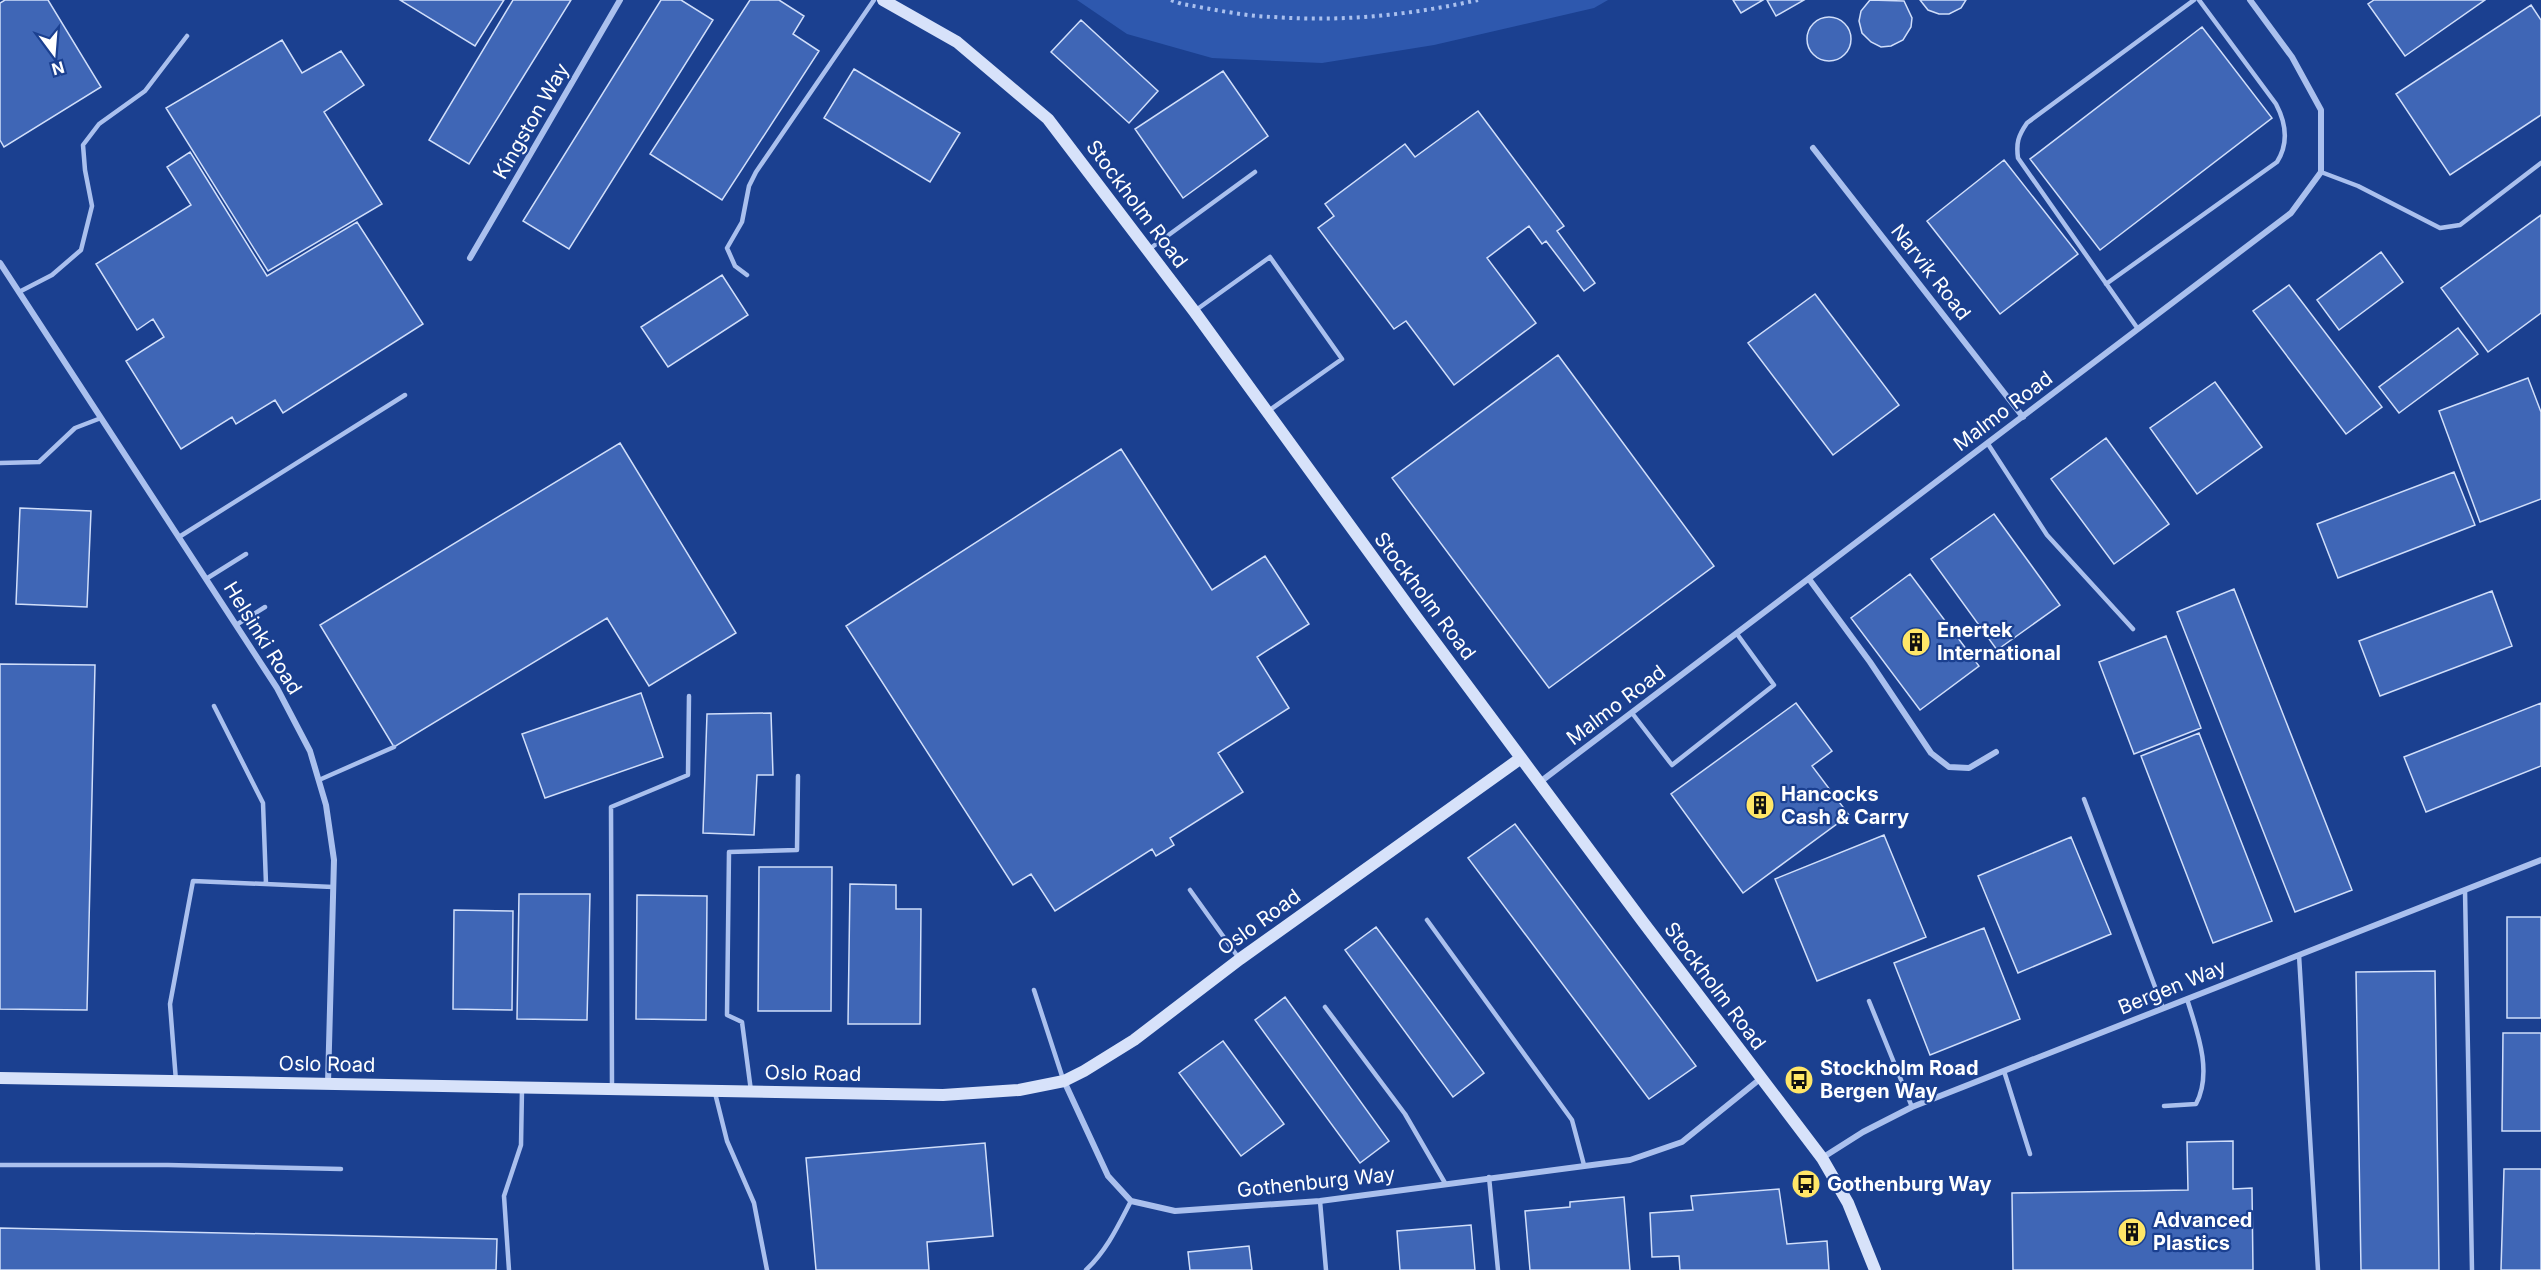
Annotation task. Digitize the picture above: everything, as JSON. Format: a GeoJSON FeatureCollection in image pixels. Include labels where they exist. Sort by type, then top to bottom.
{"type":"FeatureCollection","features":[{"type":"Feature","properties":{"kind":"street","name":"Kingston Way"},"geometry":{"type":"LineString","coordinates":[[470,258],[620,0]]}},
{"type":"Feature","properties":{"kind":"street","name":"Stockholm Road"},"geometry":{"type":"LineString","coordinates":[[883,0],[957,42],[1048,119],[1194,311],[1266,412],[1760,1079],[1822,1158],[1848,1203],[1875,1270]]}},
{"type":"Feature","properties":{"kind":"street"},"geometry":{"type":"LineString","coordinates":[[2250,0],[2292,57],[2321,110],[2321,172]]}},
{"type":"Feature","properties":{"kind":"street","name":"Narvik Road"},"geometry":{"type":"LineString","coordinates":[[1813,148],[2023,417]]}},
{"type":"Feature","properties":{"kind":"street","name":"Malmo Road"},"geometry":{"type":"LineString","coordinates":[[1540,782],[2291,213],[2321,172]]}},
{"type":"Feature","properties":{"kind":"street","name":"Helsinki Road"},"geometry":{"type":"LineString","coordinates":[[0,264],[236,625],[283,699],[310,751],[326,805],[334,860],[328,1083]]}},
{"type":"Feature","properties":{"kind":"street"},"geometry":{"type":"LineString","coordinates":[[1809,579],[1870,662],[1931,753],[1949,767],[1970,768],[1996,752]]}},
{"type":"Feature","properties":{"kind":"street","name":"Oslo Road"},"geometry":{"type":"LineString","coordinates":[[0,1078],[943,1095],[1019,1090],[1064,1081],[1134,1040],[1240,959],[1521,758]]}},
{"type":"Feature","properties":{"kind":"street","name":"Bergen Way"},"geometry":{"type":"LineString","coordinates":[[1822,1158],[1863,1132],[1912,1107],[2541,860]]}},
{"type":"Feature","properties":{"kind":"street","name":"Gothenburg Way"},"geometry":{"type":"LineString","coordinates":[[1131,1200],[1175,1211],[1320,1201],[1630,1160],[1682,1142],[1760,1079]]}},
{"type":"Feature","properties":{"kind":"street"},"geometry":{"type":"LineString","coordinates":[[1064,1081],[1108,1176],[1131,1200]]}},
{"type":"Feature","properties":{"kind":"lane"},"geometry":{"type":"LineString","coordinates":[[747,275],[735,266],[727,248],[742,222],[749,186],[756,172],[874,0]]}},
{"type":"Feature","properties":{"kind":"lane"},"geometry":{"type":"LineString","coordinates":[[2138,329],[2018,158],[2016,147],[2019,135],[2027,123],[2193,0]]}},
{"type":"Feature","properties":{"kind":"lane"},"geometry":{"type":"LineString","coordinates":[[2106,284],[2277,162],[2283,152],[2285,129],[2276,104],[2199,0]]}},
{"type":"Feature","properties":{"kind":"lane"},"geometry":{"type":"LineString","coordinates":[[19,292],[52,275],[81,250],[92,206],[83,146],[99,124],[144,91],[187,36]]}},
{"type":"Feature","properties":{"kind":"lane"},"geometry":{"type":"LineString","coordinates":[[2321,172],[2358,186],[2440,228],[2460,225],[2541,163]]}},
{"type":"Feature","properties":{"kind":"lane"},"geometry":{"type":"LineString","coordinates":[[1148,250],[1255,172]]}},
{"type":"Feature","properties":{"kind":"lane"},"geometry":{"type":"LineString","coordinates":[[1194,311],[1270,257],[1342,359],[1266,412]]}},
{"type":"Feature","properties":{"kind":"lane"},"geometry":{"type":"LineString","coordinates":[[179,537],[405,396]]}},
{"type":"Feature","properties":{"kind":"lane"},"geometry":{"type":"LineString","coordinates":[[0,463],[39,462],[75,428],[101,418]]}},
{"type":"Feature","properties":{"kind":"lane"},"geometry":{"type":"LineString","coordinates":[[1988,444],[2047,535],[2133,629]]}},
{"type":"Feature","properties":{"kind":"lane"},"geometry":{"type":"LineString","coordinates":[[206,579],[246,554]]}},
{"type":"Feature","properties":{"kind":"lane"},"geometry":{"type":"LineString","coordinates":[[236,625],[265,607]]}},
{"type":"Feature","properties":{"kind":"lane"},"geometry":{"type":"LineString","coordinates":[[1632,713],[1672,765],[1774,685],[1737,634]]}},
{"type":"Feature","properties":{"kind":"lane"},"geometry":{"type":"LineString","coordinates":[[612,1089],[611,807],[688,775],[689,696]]}},
{"type":"Feature","properties":{"kind":"lane"},"geometry":{"type":"LineString","coordinates":[[214,706],[263,803],[266,884]]}},
{"type":"Feature","properties":{"kind":"lane"},"geometry":{"type":"LineString","coordinates":[[319,780],[394,747]]}},
{"type":"Feature","properties":{"kind":"lane"},"geometry":{"type":"LineString","coordinates":[[751,1091],[742,1022],[727,1015],[729,852],[796,850],[798,776]]}},
{"type":"Feature","properties":{"kind":"lane"},"geometry":{"type":"LineString","coordinates":[[2084,799],[2163,1008]]}},
{"type":"Feature","properties":{"kind":"lane"},"geometry":{"type":"LineString","coordinates":[[176,1081],[170,1004],[193,881],[333,887]]}},
{"type":"Feature","properties":{"kind":"lane"},"geometry":{"type":"LineString","coordinates":[[1190,890],[1240,959]]}},
{"type":"Feature","properties":{"kind":"lane"},"geometry":{"type":"LineString","coordinates":[[2465,890],[2472,1270]]}},
{"type":"Feature","properties":{"kind":"lane"},"geometry":{"type":"LineString","coordinates":[[1427,920],[1572,1120],[1584,1165]]}},
{"type":"Feature","properties":{"kind":"lane"},"geometry":{"type":"LineString","coordinates":[[2299,955],[2318,1270]]}},
{"type":"Feature","properties":{"kind":"lane"},"geometry":{"type":"LineString","coordinates":[[1034,990],[1064,1081]]}},
{"type":"Feature","properties":{"kind":"lane"},"geometry":{"type":"LineString","coordinates":[[2164,1106],[2196,1104],[2204,1090],[2202,1050],[2187,999]]}},
{"type":"Feature","properties":{"kind":"lane"},"geometry":{"type":"LineString","coordinates":[[1869,1000],[1912,1107]]}},
{"type":"Feature","properties":{"kind":"lane"},"geometry":{"type":"LineString","coordinates":[[1325,1007],[1405,1114],[1445,1183]]}},
{"type":"Feature","properties":{"kind":"lane"},"geometry":{"type":"LineString","coordinates":[[2004,1071],[2030,1154]]}},
{"type":"Feature","properties":{"kind":"lane"},"geometry":{"type":"LineString","coordinates":[[509,1270],[504,1196],[521,1145],[522,1087]]}},
{"type":"Feature","properties":{"kind":"lane"},"geometry":{"type":"LineString","coordinates":[[714,1090],[727,1141],[754,1203],[767,1270]]}},
{"type":"Feature","properties":{"kind":"lane"},"geometry":{"type":"LineString","coordinates":[[0,1165],[168,1165],[341,1169]]}},
{"type":"Feature","properties":{"kind":"lane"},"geometry":{"type":"LineString","coordinates":[[1489,1177],[1498,1270]]}},
{"type":"Feature","properties":{"kind":"lane"},"geometry":{"type":"LineString","coordinates":[[1086,1270],[1114,1235],[1131,1200]]}},
{"type":"Feature","properties":{"kind":"lane"},"geometry":{"type":"LineString","coordinates":[[1320,1201],[1326,1270]]}},
{"type":"Feature","properties":{"kind":"path"},"geometry":{"type":"LineString","coordinates":[[1171,0],[1182,4],[1271,17],[1344,20],[1437,9],[1478,0]]}},
{"type":"Feature","properties":{"kind":"shaded area"},"geometry":{"type":"Polygon","coordinates":[[[1077,0],[1608,0],[1594,8],[1434,45],[1322,63],[1212,58],[1127,34],[1077,0]]]}},
{"type":"Feature","properties":{"kind":"building"},"geometry":{"type":"Polygon","coordinates":[[[5,0],[48,0],[101,87],[4,147],[0,140],[0,3],[5,0]]]}},
{"type":"Feature","properties":{"kind":"building"},"geometry":{"type":"Polygon","coordinates":[[[400,0],[504,0],[475,46],[400,0]]]}},
{"type":"Feature","properties":{"kind":"building"},"geometry":{"type":"Polygon","coordinates":[[[513,0],[571,0],[469,164],[429,140],[513,0]]]}},
{"type":"Feature","properties":{"kind":"building"},"geometry":{"type":"Polygon","coordinates":[[[661,0],[681,0],[713,20],[569,249],[523,221],[661,0]]]}},
{"type":"Feature","properties":{"kind":"building"},"geometry":{"type":"Polygon","coordinates":[[[750,0],[779,0],[804,16],[793,34],[819,51],[722,200],[650,154],[750,0]]]}},
{"type":"Feature","properties":{"kind":"building"},"geometry":{"type":"Polygon","coordinates":[[[1733,0],[1763,0],[1741,13],[1733,0]]]}},
{"type":"Feature","properties":{"kind":"building"},"geometry":{"type":"Polygon","coordinates":[[[1767,0],[1804,0],[1776,16],[1767,0]]]}},
{"type":"Feature","properties":{"kind":"building"},"geometry":{"type":"Polygon","coordinates":[[[1870,0],[1904,1],[1912,18],[1911,27],[1903,40],[1891,46],[1881,47],[1871,42],[1862,33],[1859,21],[1861,11],[1870,0]]]}},
{"type":"Feature","properties":{"kind":"building"},"geometry":{"type":"Polygon","coordinates":[[[1920,0],[1966,0],[1961,8],[1949,14],[1939,14],[1928,10],[1920,0]]]}},
{"type":"Feature","properties":{"kind":"building"},"geometry":{"type":"Polygon","coordinates":[[[2374,0],[2485,0],[2405,56],[2368,4],[2374,0]]]}},
{"type":"Feature","properties":{"kind":"building"},"geometry":{"type":"Polygon","coordinates":[[[2531,5],[2541,20],[2541,115],[2450,175],[2396,94],[2531,5]]]}},
{"type":"Feature","properties":{"kind":"building"},"geometry":{"type":"Polygon","coordinates":[[[1829,17],[1838,18],[1845,23],[1850,30],[1850,48],[1845,55],[1838,60],[1829,61],[1820,60],[1813,55],[1808,48],[1807,39],[1808,30],[1813,23],[1820,18],[1829,17]]]}},
{"type":"Feature","properties":{"kind":"building"},"geometry":{"type":"Polygon","coordinates":[[[1081,20],[1158,91],[1129,123],[1051,52],[1081,20]]]}},
{"type":"Feature","properties":{"kind":"building"},"geometry":{"type":"Polygon","coordinates":[[[2202,27],[2272,118],[2100,250],[2030,159],[2202,27]]]}},
{"type":"Feature","properties":{"kind":"building"},"geometry":{"type":"Polygon","coordinates":[[[282,40],[302,73],[341,51],[364,85],[324,112],[382,204],[268,271],[166,108],[282,40]]]}},
{"type":"Feature","properties":{"kind":"building"},"geometry":{"type":"Polygon","coordinates":[[[854,69],[960,133],[930,182],[824,118],[854,69]]]}},
{"type":"Feature","properties":{"kind":"building"},"geometry":{"type":"Polygon","coordinates":[[[1223,71],[1268,136],[1183,198],[1135,129],[1223,71]]]}},
{"type":"Feature","properties":{"kind":"building"},"geometry":{"type":"Polygon","coordinates":[[[1478,111],[1564,226],[1557,231],[1595,283],[1584,291],[1546,241],[1542,244],[1529,226],[1487,258],[1536,323],[1454,385],[1406,321],[1394,329],[1318,228],[1334,216],[1325,204],[1405,144],[1415,157],[1478,111]]]}},
{"type":"Feature","properties":{"kind":"building"},"geometry":{"type":"Polygon","coordinates":[[[190,152],[267,276],[357,222],[423,324],[283,413],[275,400],[236,424],[232,417],[181,449],[126,361],[164,337],[153,319],[137,330],[96,264],[191,205],[167,167],[190,152]]]}},
{"type":"Feature","properties":{"kind":"building"},"geometry":{"type":"Polygon","coordinates":[[[2004,160],[2078,254],[2000,314],[1927,221],[2004,160]]]}},
{"type":"Feature","properties":{"kind":"building"},"geometry":{"type":"Polygon","coordinates":[[[2541,215],[2541,313],[2488,352],[2441,288],[2541,215]]]}},
{"type":"Feature","properties":{"kind":"building"},"geometry":{"type":"Polygon","coordinates":[[[2381,252],[2403,282],[2339,330],[2317,300],[2381,252]]]}},
{"type":"Feature","properties":{"kind":"building"},"geometry":{"type":"Polygon","coordinates":[[[722,275],[748,315],[668,367],[641,327],[722,275]]]}},
{"type":"Feature","properties":{"kind":"building"},"geometry":{"type":"Polygon","coordinates":[[[2289,285],[2382,407],[2346,434],[2253,311],[2289,285]]]}},
{"type":"Feature","properties":{"kind":"building"},"geometry":{"type":"Polygon","coordinates":[[[1815,294],[1899,405],[1833,455],[1748,343],[1815,294]]]}},
{"type":"Feature","properties":{"kind":"building"},"geometry":{"type":"Polygon","coordinates":[[[2458,328],[2478,354],[2399,413],[2379,387],[2458,328]]]}},
{"type":"Feature","properties":{"kind":"building"},"geometry":{"type":"Polygon","coordinates":[[[1558,355],[1714,566],[1549,688],[1392,478],[1558,355]]]}},
{"type":"Feature","properties":{"kind":"building"},"geometry":{"type":"Polygon","coordinates":[[[2528,378],[2541,412],[2541,499],[2480,522],[2439,411],[2528,378]]]}},
{"type":"Feature","properties":{"kind":"building"},"geometry":{"type":"Polygon","coordinates":[[[2215,382],[2262,447],[2197,494],[2150,428],[2215,382]]]}},
{"type":"Feature","properties":{"kind":"building"},"geometry":{"type":"Polygon","coordinates":[[[2106,438],[2169,524],[2114,564],[2051,479],[2106,438]]]}},
{"type":"Feature","properties":{"kind":"building"},"geometry":{"type":"Polygon","coordinates":[[[620,443],[736,633],[649,686],[607,618],[394,747],[320,625],[620,443]]]}},
{"type":"Feature","properties":{"kind":"building"},"geometry":{"type":"Polygon","coordinates":[[[1121,449],[1212,590],[1265,556],[1309,624],[1257,657],[1289,708],[1218,753],[1243,792],[1170,838],[1174,845],[1156,856],[1152,849],[1055,911],[1031,874],[1013,885],[846,626],[1121,449]]]}},
{"type":"Feature","properties":{"kind":"building"},"geometry":{"type":"Polygon","coordinates":[[[2454,472],[2475,525],[2338,578],[2317,524],[2454,472]]]}},
{"type":"Feature","properties":{"kind":"building"},"geometry":{"type":"Polygon","coordinates":[[[20,508],[91,511],[87,607],[16,604],[20,508]]]}},
{"type":"Feature","properties":{"kind":"building"},"geometry":{"type":"Polygon","coordinates":[[[1994,514],[2060,605],[1997,650],[1931,559],[1994,514]]]}},
{"type":"Feature","properties":{"kind":"building","name":"Enertek International"},"geometry":{"type":"Polygon","coordinates":[[[1910,574],[1979,666],[1920,710],[1851,618],[1910,574]]]}},
{"type":"Feature","properties":{"kind":"building"},"geometry":{"type":"Polygon","coordinates":[[[2234,589],[2352,890],[2295,912],[2177,612],[2234,589]]]}},
{"type":"Feature","properties":{"kind":"building"},"geometry":{"type":"Polygon","coordinates":[[[2492,591],[2512,646],[2380,696],[2359,641],[2492,591]]]}},
{"type":"Feature","properties":{"kind":"building"},"geometry":{"type":"Polygon","coordinates":[[[2166,636],[2201,728],[2134,754],[2099,662],[2166,636]]]}},
{"type":"Feature","properties":{"kind":"building"},"geometry":{"type":"Polygon","coordinates":[[[0,664],[95,665],[87,1010],[0,1009],[0,664]]]}},
{"type":"Feature","properties":{"kind":"building"},"geometry":{"type":"Polygon","coordinates":[[[641,693],[663,757],[545,798],[522,734],[641,693]]]}},
{"type":"Feature","properties":{"kind":"building","name":"Hancocks Cash & Carry"},"geometry":{"type":"Polygon","coordinates":[[[1796,703],[1832,751],[1812,766],[1849,815],[1743,893],[1671,794],[1796,703]]]}},
{"type":"Feature","properties":{"kind":"building"},"geometry":{"type":"Polygon","coordinates":[[[2541,703],[2541,766],[2426,812],[2404,757],[2541,703]]]}},
{"type":"Feature","properties":{"kind":"building"},"geometry":{"type":"Polygon","coordinates":[[[771,713],[773,775],[757,775],[754,835],[703,833],[707,714],[771,713]]]}},
{"type":"Feature","properties":{"kind":"building"},"geometry":{"type":"Polygon","coordinates":[[[2199,733],[2272,921],[2213,943],[2141,756],[2199,733]]]}},
{"type":"Feature","properties":{"kind":"building"},"geometry":{"type":"Polygon","coordinates":[[[1515,824],[1696,1066],[1649,1099],[1468,858],[1515,824]]]}},
{"type":"Feature","properties":{"kind":"building"},"geometry":{"type":"Polygon","coordinates":[[[1884,835],[1926,937],[1817,981],[1775,879],[1884,835]]]}},
{"type":"Feature","properties":{"kind":"building"},"geometry":{"type":"Polygon","coordinates":[[[2071,837],[2111,934],[2018,973],[1978,876],[2071,837]]]}},
{"type":"Feature","properties":{"kind":"building"},"geometry":{"type":"Polygon","coordinates":[[[759,867],[832,867],[831,1011],[758,1011],[759,867]]]}},
{"type":"Feature","properties":{"kind":"building"},"geometry":{"type":"Polygon","coordinates":[[[850,884],[896,885],[896,909],[921,909],[920,1024],[848,1024],[850,884]]]}},
{"type":"Feature","properties":{"kind":"building"},"geometry":{"type":"Polygon","coordinates":[[[519,894],[590,894],[587,1020],[517,1019],[519,894]]]}},
{"type":"Feature","properties":{"kind":"building"},"geometry":{"type":"Polygon","coordinates":[[[637,895],[707,896],[706,1020],[636,1019],[637,895]]]}},
{"type":"Feature","properties":{"kind":"building"},"geometry":{"type":"Polygon","coordinates":[[[454,910],[513,911],[512,1010],[453,1009],[454,910]]]}},
{"type":"Feature","properties":{"kind":"building"},"geometry":{"type":"Polygon","coordinates":[[[2507,917],[2541,917],[2541,1018],[2507,1018],[2507,917]]]}},
{"type":"Feature","properties":{"kind":"building"},"geometry":{"type":"Polygon","coordinates":[[[1376,927],[1484,1073],[1453,1097],[1345,950],[1376,927]]]}},
{"type":"Feature","properties":{"kind":"building"},"geometry":{"type":"Polygon","coordinates":[[[1984,928],[2020,1019],[1930,1055],[1894,963],[1984,928]]]}},
{"type":"Feature","properties":{"kind":"building"},"geometry":{"type":"Polygon","coordinates":[[[2435,971],[2439,1270],[2361,1270],[2356,972],[2435,971]]]}},
{"type":"Feature","properties":{"kind":"building"},"geometry":{"type":"Polygon","coordinates":[[[1285,997],[1389,1141],[1360,1163],[1255,1020],[1285,997]]]}},
{"type":"Feature","properties":{"kind":"building"},"geometry":{"type":"Polygon","coordinates":[[[2503,1033],[2541,1033],[2541,1131],[2502,1131],[2503,1033]]]}},
{"type":"Feature","properties":{"kind":"building"},"geometry":{"type":"Polygon","coordinates":[[[1223,1041],[1284,1124],[1241,1156],[1179,1073],[1223,1041]]]}},
{"type":"Feature","properties":{"kind":"building","name":"Advanced Plastics"},"geometry":{"type":"Polygon","coordinates":[[[2233,1141],[2233,1189],[2252,1188],[2253,1270],[2013,1270],[2012,1193],[2188,1190],[2187,1142],[2233,1141]]]}},
{"type":"Feature","properties":{"kind":"building"},"geometry":{"type":"Polygon","coordinates":[[[985,1143],[993,1236],[927,1242],[929,1270],[816,1270],[806,1158],[985,1143]]]}},
{"type":"Feature","properties":{"kind":"building"},"geometry":{"type":"Polygon","coordinates":[[[2504,1169],[2541,1169],[2541,1270],[2501,1270],[2504,1169]]]}},
{"type":"Feature","properties":{"kind":"building"},"geometry":{"type":"Polygon","coordinates":[[[1779,1189],[1787,1244],[1827,1241],[1829,1270],[1680,1270],[1679,1256],[1652,1257],[1650,1213],[1693,1210],[1691,1196],[1779,1189]]]}},
{"type":"Feature","properties":{"kind":"building"},"geometry":{"type":"Polygon","coordinates":[[[1624,1197],[1630,1270],[1530,1270],[1525,1211],[1570,1207],[1570,1202],[1624,1197]]]}},
{"type":"Feature","properties":{"kind":"building"},"geometry":{"type":"Polygon","coordinates":[[[1471,1225],[1475,1270],[1400,1270],[1397,1231],[1471,1225]]]}},
{"type":"Feature","properties":{"kind":"building"},"geometry":{"type":"Polygon","coordinates":[[[0,1228],[497,1239],[496,1270],[0,1270],[0,1228]]]}},
{"type":"Feature","properties":{"kind":"building"},"geometry":{"type":"Polygon","coordinates":[[[1249,1246],[1252,1270],[1190,1270],[1188,1252],[1249,1246]]]}},
{"type":"Feature","properties":{"kind":"place","name":"Enertek International"},"geometry":{"type":"Point","coordinates":[1916,642]}},
{"type":"Feature","properties":{"kind":"place","name":"Hancocks Cash & Carry"},"geometry":{"type":"Point","coordinates":[1760,805]}},
{"type":"Feature","properties":{"kind":"place","name":"Stockholm Road Bergen Way"},"geometry":{"type":"Point","coordinates":[1799,1080]}},
{"type":"Feature","properties":{"kind":"place","name":"Gothenburg Way"},"geometry":{"type":"Point","coordinates":[1806,1184]}},
{"type":"Feature","properties":{"kind":"place","name":"Advanced Plastics"},"geometry":{"type":"Point","coordinates":[2132,1232]}}]}
